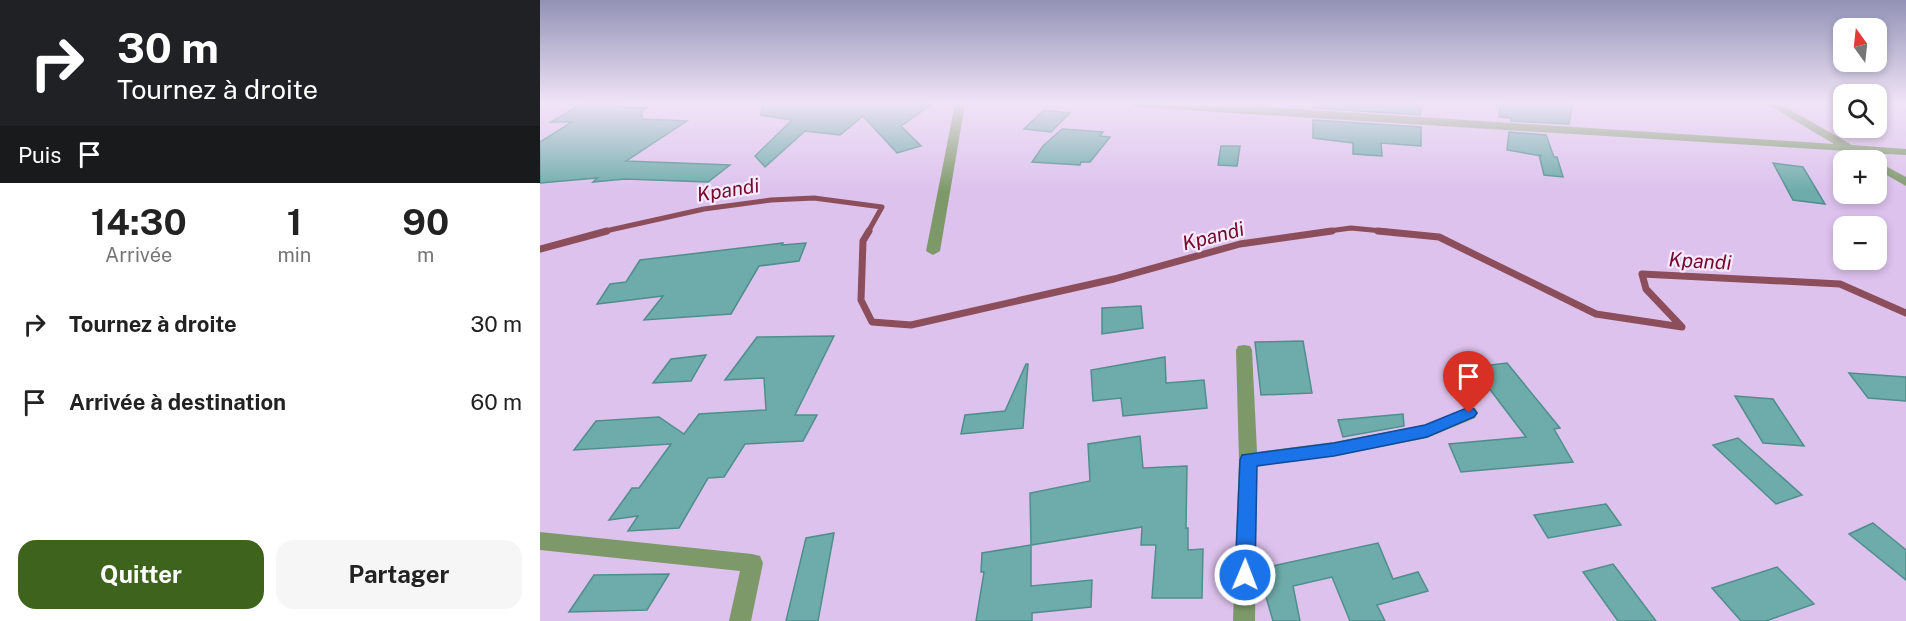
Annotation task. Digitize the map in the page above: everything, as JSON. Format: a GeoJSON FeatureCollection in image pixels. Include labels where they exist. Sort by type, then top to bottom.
{"type":"FeatureCollection","features":[{"type":"Feature","properties":{"kind":"street"},"geometry":{"type":"LineString","coordinates":[[933,251],[955,133]]}},
{"type":"Feature","properties":{"kind":"street"},"geometry":{"type":"LineString","coordinates":[[1625,133],[1906,152]]}},
{"type":"Feature","properties":{"kind":"street"},"geometry":{"type":"LineString","coordinates":[[1822,133],[1850,149]]}},
{"type":"Feature","properties":{"kind":"street"},"geometry":{"type":"LineString","coordinates":[[1887,171],[1906,182]]}},
{"type":"Feature","properties":{"kind":"street"},"geometry":{"type":"LineString","coordinates":[[1244,350],[1248,460],[1244,621]]}},
{"type":"Feature","properties":{"kind":"street"},"geometry":{"type":"LineString","coordinates":[[1248,460],[1334,449],[1427,431],[1469,413]]}},
{"type":"Feature","properties":{"kind":"street"},"geometry":{"type":"LineString","coordinates":[[540,541],[752,563],[740,621]]}},
{"type":"Feature","properties":{"kind":"building"},"geometry":{"type":"Polygon","coordinates":[[[554,133],[669,133],[626,161],[730,165],[708,182],[625,179],[593,182],[597,178],[540,183],[540,142],[554,133]]]}},
{"type":"Feature","properties":{"kind":"building"},"geometry":{"type":"Polygon","coordinates":[[[779,133],[803,133],[765,167],[755,156],[779,133]]]}},
{"type":"Feature","properties":{"kind":"building"},"geometry":{"type":"Polygon","coordinates":[[[879,133],[908,133],[921,146],[897,153],[879,133]]]}},
{"type":"Feature","properties":{"kind":"building"},"geometry":{"type":"Polygon","coordinates":[[[1058,133],[1102,133],[1100,136],[1110,137],[1090,162],[1081,162],[1080,165],[1032,162],[1043,146],[1058,133]]]}},
{"type":"Feature","properties":{"kind":"building"},"geometry":{"type":"Polygon","coordinates":[[[1313,133],[1421,133],[1421,146],[1381,143],[1382,156],[1353,154],[1353,143],[1313,138],[1313,133]]]}},
{"type":"Feature","properties":{"kind":"building"},"geometry":{"type":"Polygon","coordinates":[[[1509,133],[1546,135],[1554,157],[1557,157],[1563,177],[1544,175],[1539,156],[1507,150],[1509,133]]]}},
{"type":"Feature","properties":{"kind":"building"},"geometry":{"type":"Polygon","coordinates":[[[1221,146],[1240,146],[1237,166],[1218,165],[1221,146]]]}},
{"type":"Feature","properties":{"kind":"building"},"geometry":{"type":"Polygon","coordinates":[[[1773,163],[1803,167],[1825,204],[1793,200],[1773,163]]]}},
{"type":"Feature","properties":{"kind":"building"},"geometry":{"type":"Polygon","coordinates":[[[783,243],[782,245],[806,243],[799,261],[759,266],[731,314],[644,320],[663,296],[597,304],[610,284],[626,282],[640,260],[783,243]]]}},
{"type":"Feature","properties":{"kind":"building"},"geometry":{"type":"Polygon","coordinates":[[[1141,306],[1143,328],[1102,334],[1102,308],[1141,306]]]}},
{"type":"Feature","properties":{"kind":"building"},"geometry":{"type":"Polygon","coordinates":[[[834,336],[795,415],[817,415],[803,441],[745,444],[724,477],[708,478],[679,528],[628,531],[638,516],[609,520],[632,488],[639,488],[671,444],[574,450],[596,421],[659,417],[684,434],[699,414],[766,410],[764,378],[725,380],[757,337],[834,336]]]}},
{"type":"Feature","properties":{"kind":"building"},"geometry":{"type":"Polygon","coordinates":[[[1303,341],[1312,393],[1261,395],[1255,342],[1303,341]]]}},
{"type":"Feature","properties":{"kind":"building"},"geometry":{"type":"Polygon","coordinates":[[[706,355],[691,381],[653,383],[671,359],[706,355]]]}},
{"type":"Feature","properties":{"kind":"building"},"geometry":{"type":"Polygon","coordinates":[[[1165,357],[1166,383],[1204,380],[1207,408],[1123,416],[1121,398],[1093,401],[1091,370],[1165,357]]]}},
{"type":"Feature","properties":{"kind":"building"},"geometry":{"type":"Polygon","coordinates":[[[1507,363],[1560,428],[1554,429],[1573,462],[1461,472],[1449,444],[1526,437],[1473,367],[1507,363]]]}},
{"type":"Feature","properties":{"kind":"building"},"geometry":{"type":"Polygon","coordinates":[[[1028,364],[1023,428],[961,434],[965,415],[1005,411],[1028,364]]]}},
{"type":"Feature","properties":{"kind":"building"},"geometry":{"type":"Polygon","coordinates":[[[1849,373],[1906,377],[1906,401],[1868,398],[1849,373]]]}},
{"type":"Feature","properties":{"kind":"building"},"geometry":{"type":"Polygon","coordinates":[[[1735,396],[1773,399],[1804,446],[1763,443],[1735,396]]]}},
{"type":"Feature","properties":{"kind":"building"},"geometry":{"type":"Polygon","coordinates":[[[1403,414],[1404,426],[1343,437],[1338,420],[1403,414]]]}},
{"type":"Feature","properties":{"kind":"building"},"geometry":{"type":"Polygon","coordinates":[[[1140,436],[1143,468],[1187,466],[1188,550],[1203,549],[1202,598],[1152,598],[1156,545],[1141,545],[1142,527],[1031,545],[1030,493],[1090,481],[1088,444],[1140,436]]]}},
{"type":"Feature","properties":{"kind":"building"},"geometry":{"type":"Polygon","coordinates":[[[1738,438],[1802,495],[1776,504],[1713,445],[1738,438]]]}},
{"type":"Feature","properties":{"kind":"building"},"geometry":{"type":"Polygon","coordinates":[[[1606,504],[1621,525],[1548,538],[1534,515],[1606,504]]]}},
{"type":"Feature","properties":{"kind":"building"},"geometry":{"type":"Polygon","coordinates":[[[1873,523],[1906,550],[1906,580],[1849,534],[1873,523]]]}},
{"type":"Feature","properties":{"kind":"building"},"geometry":{"type":"Polygon","coordinates":[[[834,533],[818,621],[786,621],[806,538],[834,533]]]}},
{"type":"Feature","properties":{"kind":"building"},"geometry":{"type":"Polygon","coordinates":[[[1378,543],[1393,579],[1418,572],[1428,591],[1377,605],[1385,621],[1350,621],[1332,577],[1293,586],[1300,621],[1273,621],[1258,569],[1378,543]]]}},
{"type":"Feature","properties":{"kind":"building"},"geometry":{"type":"Polygon","coordinates":[[[1031,545],[1031,586],[1092,580],[1091,607],[1032,613],[1032,621],[976,621],[984,572],[981,572],[982,553],[1031,545]]]}},
{"type":"Feature","properties":{"kind":"building"},"geometry":{"type":"Polygon","coordinates":[[[1613,564],[1656,621],[1618,621],[1583,572],[1613,564]]]}},
{"type":"Feature","properties":{"kind":"building"},"geometry":{"type":"Polygon","coordinates":[[[1777,567],[1814,604],[1766,621],[1741,621],[1712,588],[1777,567]]]}},
{"type":"Feature","properties":{"kind":"building"},"geometry":{"type":"Polygon","coordinates":[[[669,574],[647,610],[569,612],[594,575],[669,574]]]}},
{"type":"Feature","properties":{"kind":"waterway","name":"Kpandi"},"geometry":{"type":"LineString","coordinates":[[601,232],[704,209],[771,200],[814,198],[882,207],[868,232]]}},
{"type":"Feature","properties":{"kind":"waterway","name":"Kpandi"},"geometry":{"type":"LineString","coordinates":[[1321,232],[1351,228],[1393,232]]}},
{"type":"Feature","properties":{"kind":"waterway","name":"Kpandi"},"geometry":{"type":"LineString","coordinates":[[540,249],[607,231]]}},
{"type":"Feature","properties":{"kind":"waterway","name":"Kpandi"},"geometry":{"type":"LineString","coordinates":[[869,231],[863,241],[861,300],[872,322],[911,325],[1114,279],[1240,244],[1332,231]]}},
{"type":"Feature","properties":{"kind":"waterway","name":"Kpandi"},"geometry":{"type":"LineString","coordinates":[[1378,231],[1439,237],[1596,314],[1682,327],[1646,289],[1642,274],[1840,284],[1906,313]]}},
{"type":"Feature","properties":{"kind":"route"},"geometry":{"type":"LineString","coordinates":[[1245,575],[1248,460],[1334,449],[1427,431],[1469,413]]}}]}
